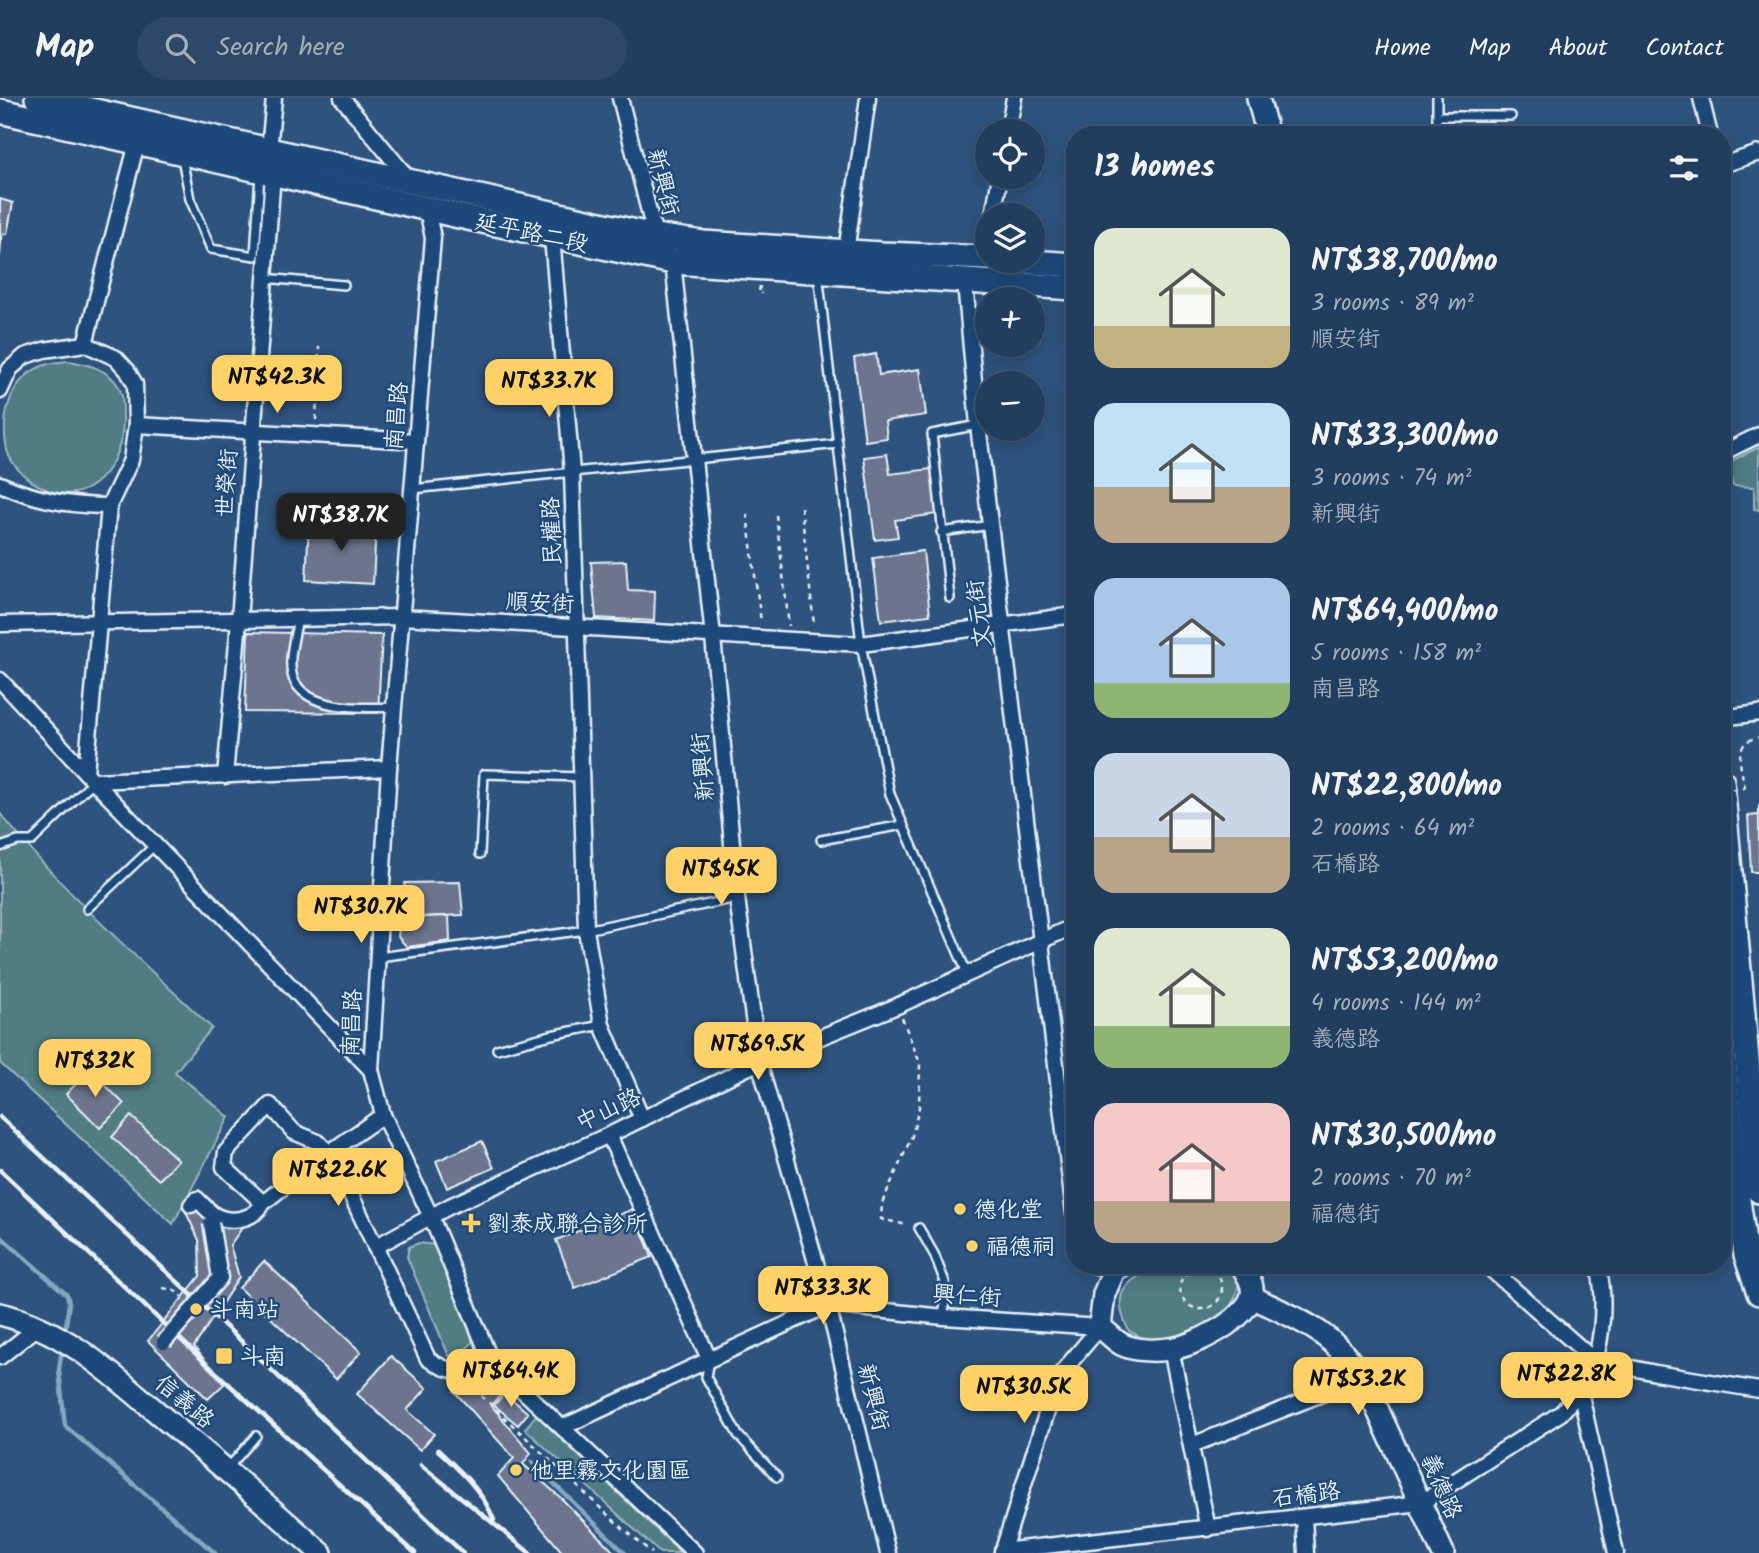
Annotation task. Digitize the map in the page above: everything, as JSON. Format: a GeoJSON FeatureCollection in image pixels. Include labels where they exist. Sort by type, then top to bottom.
{"type":"FeatureCollection","features":[{"type":"Feature","properties":{"kind":"main road","name":"延平路二段"},"geometry":{"type":"LineString","coordinates":[[37,98],[427,209],[703,243],[846,252],[975,255]]}},
{"type":"Feature","properties":{"kind":"main road"},"geometry":{"type":"LineString","coordinates":[[1258,98],[1266,126]]}},
{"type":"Feature","properties":{"kind":"main road","name":"延平路二段"},"geometry":{"type":"LineString","coordinates":[[0,111],[181,153],[411,181],[673,262],[1066,288]]}},
{"type":"Feature","properties":{"kind":"main road"},"geometry":{"type":"LineString","coordinates":[[1045,263],[1066,264]]}},
{"type":"Feature","properties":{"kind":"main road"},"geometry":{"type":"LineString","coordinates":[[1731,969],[1737,1193],[1746,1255],[1759,1293]]}},
{"type":"Feature","properties":{"kind":"main road"},"geometry":{"type":"LineString","coordinates":[[1735,1052],[1759,1191]]}},
{"type":"Feature","properties":{"kind":"main road"},"geometry":{"type":"LineString","coordinates":[[1115,1274],[1104,1294],[1100,1327],[1122,1345],[1140,1349],[1171,1349],[1213,1334],[1241,1313],[1252,1297],[1252,1286],[1246,1274]]}},
{"type":"Feature","properties":{"kind":"main road","name":"義德路"},"geometry":{"type":"LineString","coordinates":[[1252,1297],[1312,1326],[1348,1355],[1363,1378],[1443,1553]]}},
{"type":"Feature","properties":{"kind":"main road","name":"信義路"},"geometry":{"type":"LineString","coordinates":[[0,1314],[39,1326],[83,1351],[321,1553]]}},
{"type":"Feature","properties":{"kind":"street","name":"世榮街"},"geometry":{"type":"LineString","coordinates":[[225,776],[264,278],[267,165],[274,98]]}},
{"type":"Feature","properties":{"kind":"street","name":"南昌路"},"geometry":{"type":"LineString","coordinates":[[341,98],[411,181],[427,209],[433,238],[389,768],[371,1070],[383,1115],[431,1217],[489,1356],[695,1553]]}},
{"type":"Feature","properties":{"kind":"street","name":"新興街"},"geometry":{"type":"LineString","coordinates":[[621,98],[654,236],[673,262],[713,637],[737,898],[759,1062],[828,1305],[888,1553]]}},
{"type":"Feature","properties":{"kind":"street"},"geometry":{"type":"LineString","coordinates":[[818,272],[846,252],[868,98]]}},
{"type":"Feature","properties":{"kind":"street"},"geometry":{"type":"LineString","coordinates":[[1010,119],[1014,98]]}},
{"type":"Feature","properties":{"kind":"street"},"geometry":{"type":"LineString","coordinates":[[1701,98],[1708,126]]}},
{"type":"Feature","properties":{"kind":"street"},"geometry":{"type":"LineString","coordinates":[[85,344],[137,143]]}},
{"type":"Feature","properties":{"kind":"street"},"geometry":{"type":"LineString","coordinates":[[1731,161],[1759,153]]}},
{"type":"Feature","properties":{"kind":"street","name":"民權路"},"geometry":{"type":"LineString","coordinates":[[555,226],[572,472],[586,930],[602,1025],[642,1119]]}},
{"type":"Feature","properties":{"kind":"street"},"geometry":{"type":"LineString","coordinates":[[965,282],[975,269]]}},
{"type":"Feature","properties":{"kind":"street","name":"文元街"},"geometry":{"type":"LineString","coordinates":[[965,282],[975,392]]}},
{"type":"Feature","properties":{"kind":"street"},"geometry":{"type":"LineString","coordinates":[[0,391],[5,366],[44,350],[85,344],[116,358],[135,384],[136,425],[131,460],[109,506],[90,777]]}},
{"type":"Feature","properties":{"kind":"street"},"geometry":{"type":"LineString","coordinates":[[136,425],[416,441]]}},
{"type":"Feature","properties":{"kind":"street"},"geometry":{"type":"LineString","coordinates":[[1731,449],[1759,435]]}},
{"type":"Feature","properties":{"kind":"street","name":"文元街"},"geometry":{"type":"LineString","coordinates":[[980,441],[1066,1145]]}},
{"type":"Feature","properties":{"kind":"street"},"geometry":{"type":"LineString","coordinates":[[0,484],[20,494],[61,503],[109,506]]}},
{"type":"Feature","properties":{"kind":"street","name":"順安街"},"geometry":{"type":"LineString","coordinates":[[0,624],[402,617],[862,644],[1066,616]]}},
{"type":"Feature","properties":{"kind":"street"},"geometry":{"type":"LineString","coordinates":[[0,680],[371,1070]]}},
{"type":"Feature","properties":{"kind":"street"},"geometry":{"type":"LineString","coordinates":[[1731,717],[1759,713]]}},
{"type":"Feature","properties":{"kind":"street"},"geometry":{"type":"LineString","coordinates":[[90,777],[225,776],[389,768]]}},
{"type":"Feature","properties":{"kind":"street","name":"中山路"},"geometry":{"type":"LineString","coordinates":[[376,1247],[450,1206],[608,1135],[759,1062],[897,1006],[1066,930]]}},
{"type":"Feature","properties":{"kind":"street"},"geometry":{"type":"LineString","coordinates":[[263,1203],[224,1167],[226,1152],[270,1105],[294,1132],[318,1142],[330,1154],[428,1359],[445,1370],[455,1371],[489,1356]]}},
{"type":"Feature","properties":{"kind":"street"},"geometry":{"type":"LineString","coordinates":[[191,1205],[197,1199],[215,1215],[243,1220],[259,1211],[263,1203],[310,1166],[383,1115]]}},
{"type":"Feature","properties":{"kind":"street"},"geometry":{"type":"LineString","coordinates":[[608,1135],[709,1359]]}},
{"type":"Feature","properties":{"kind":"street"},"geometry":{"type":"LineString","coordinates":[[164,1342],[220,1278],[211,1223]]}},
{"type":"Feature","properties":{"kind":"street"},"geometry":{"type":"LineString","coordinates":[[1496,1274],[1594,1360],[1759,1390]]}},
{"type":"Feature","properties":{"kind":"street","name":"石橋路"},"geometry":{"type":"LineString","coordinates":[[1002,1552],[1064,1549],[1421,1503],[1561,1413],[1587,1383],[1603,1308],[1600,1274]]}},
{"type":"Feature","properties":{"kind":"street"},"geometry":{"type":"LineString","coordinates":[[563,1427],[828,1305]]}},
{"type":"Feature","properties":{"kind":"street","name":"興仁街"},"geometry":{"type":"LineString","coordinates":[[828,1305],[944,1317],[1100,1327]]}},
{"type":"Feature","properties":{"kind":"street"},"geometry":{"type":"LineString","coordinates":[[0,1357],[39,1326]]}},
{"type":"Feature","properties":{"kind":"street"},"geometry":{"type":"LineString","coordinates":[[1002,1552],[1058,1377],[1100,1327]]}},
{"type":"Feature","properties":{"kind":"street"},"geometry":{"type":"LineString","coordinates":[[1171,1349],[1208,1529]]}},
{"type":"Feature","properties":{"kind":"street"},"geometry":{"type":"LineString","coordinates":[[1192,1445],[1363,1378]]}},
{"type":"Feature","properties":{"kind":"street"},"geometry":{"type":"LineString","coordinates":[[1580,1391],[1616,1553]]}},
{"type":"Feature","properties":{"kind":"street"},"geometry":{"type":"LineString","coordinates":[[1304,1517],[1306,1553]]}},
{"type":"Feature","properties":{"kind":"lane"},"geometry":{"type":"LineString","coordinates":[[1437,98],[1437,126]]}},
{"type":"Feature","properties":{"kind":"lane"},"geometry":{"type":"LineString","coordinates":[[1437,116],[1511,116]]}},
{"type":"Feature","properties":{"kind":"lane"},"geometry":{"type":"LineString","coordinates":[[181,153],[190,198],[211,249],[255,256],[267,165]]}},
{"type":"Feature","properties":{"kind":"lane"},"geometry":{"type":"LineString","coordinates":[[818,272],[862,644],[890,793],[967,973]]}},
{"type":"Feature","properties":{"kind":"lane"},"geometry":{"type":"LineString","coordinates":[[264,278],[344,285]]}},
{"type":"Feature","properties":{"kind":"lane"},"geometry":{"type":"LineString","coordinates":[[950,598],[932,434],[975,426]]}},
{"type":"Feature","properties":{"kind":"lane"},"geometry":{"type":"LineString","coordinates":[[413,489],[838,444]]}},
{"type":"Feature","properties":{"kind":"lane"},"geometry":{"type":"LineString","coordinates":[[941,532],[991,525]]}},
{"type":"Feature","properties":{"kind":"lane"},"geometry":{"type":"LineString","coordinates":[[298,618],[291,658],[293,679],[302,691],[320,701],[348,709],[395,707]]}},
{"type":"Feature","properties":{"kind":"lane"},"geometry":{"type":"LineString","coordinates":[[480,854],[484,774],[581,776]]}},
{"type":"Feature","properties":{"kind":"lane"},"geometry":{"type":"LineString","coordinates":[[0,848],[18,841],[32,841],[90,777]]}},
{"type":"Feature","properties":{"kind":"lane"},"geometry":{"type":"LineString","coordinates":[[821,840],[903,825]]}},
{"type":"Feature","properties":{"kind":"lane"},"geometry":{"type":"LineString","coordinates":[[87,909],[155,845]]}},
{"type":"Feature","properties":{"kind":"lane"},"geometry":{"type":"LineString","coordinates":[[377,957],[586,930],[737,898]]}},
{"type":"Feature","properties":{"kind":"lane"},"geometry":{"type":"LineString","coordinates":[[497,1049],[602,1025]]}},
{"type":"Feature","properties":{"kind":"lane"},"geometry":{"type":"LineString","coordinates":[[919,1228],[934,1254],[945,1282],[944,1317]]}},
{"type":"Feature","properties":{"kind":"lane"},"geometry":{"type":"LineString","coordinates":[[709,1359],[706,1377],[738,1435],[777,1477]]}},
{"type":"Feature","properties":{"kind":"lane"},"geometry":{"type":"LineString","coordinates":[[226,1470],[256,1436]]}},
{"type":"Feature","properties":{"kind":"path"},"geometry":{"type":"LineString","coordinates":[[315,434],[320,347]]}},
{"type":"Feature","properties":{"kind":"path"},"geometry":{"type":"LineString","coordinates":[[801,507],[816,642]]}},
{"type":"Feature","properties":{"kind":"path"},"geometry":{"type":"LineString","coordinates":[[747,514],[763,640]]}},
{"type":"Feature","properties":{"kind":"path"},"geometry":{"type":"LineString","coordinates":[[776,515],[790,641]]}},
{"type":"Feature","properties":{"kind":"path"},"geometry":{"type":"LineString","coordinates":[[1731,789],[1745,788],[1741,749],[1748,740],[1759,737]]}},
{"type":"Feature","properties":{"kind":"path"},"geometry":{"type":"LineString","coordinates":[[897,1006],[920,1063],[919,1108],[912,1136],[882,1203],[881,1219],[919,1228]]}},
{"type":"Feature","properties":{"kind":"path"},"geometry":{"type":"LineString","coordinates":[[1186,1274],[1180,1286],[1183,1298],[1196,1308],[1210,1307],[1220,1297],[1222,1289],[1217,1274]]}},
{"type":"Feature","properties":{"kind":"path"},"geometry":{"type":"LineString","coordinates":[[163,1288],[174,1290],[195,1307]]}},
{"type":"Feature","properties":{"kind":"path"},"geometry":{"type":"LineString","coordinates":[[455,1371],[589,1498],[652,1553]]}},
{"type":"Feature","properties":{"kind":"green space"},"geometry":{"type":"Polygon","coordinates":[[[69,361],[92,367],[108,375],[119,387],[123,404],[122,432],[111,465],[101,478],[88,488],[73,493],[56,492],[28,479],[12,461],[5,437],[7,411],[16,387],[35,369],[69,361]]]}},
{"type":"Feature","properties":{"kind":"green space"},"geometry":{"type":"Polygon","coordinates":[[[1759,447],[1759,510],[1754,509],[1754,487],[1733,486],[1731,461],[1759,447]]]}},
{"type":"Feature","properties":{"kind":"green space"},"geometry":{"type":"Polygon","coordinates":[[[0,813],[76,898],[212,1028],[175,1072],[229,1117],[173,1224],[0,1063],[0,813]]]}},
{"type":"Feature","properties":{"kind":"green space"},"geometry":{"type":"Polygon","coordinates":[[[419,1243],[435,1245],[472,1335],[472,1343],[462,1353],[449,1356],[407,1257],[409,1247],[419,1243]]]}},
{"type":"Feature","properties":{"kind":"green space"},"geometry":{"type":"Polygon","coordinates":[[[1144,1274],[1237,1274],[1238,1287],[1230,1306],[1200,1331],[1174,1339],[1149,1340],[1129,1331],[1123,1318],[1121,1297],[1124,1289],[1144,1274]]]}},
{"type":"Feature","properties":{"kind":"green space"},"geometry":{"type":"Polygon","coordinates":[[[536,1415],[681,1553],[660,1553],[525,1429],[536,1415]]]}},
{"type":"Feature","properties":{"kind":"building"},"geometry":{"type":"Polygon","coordinates":[[[0,199],[13,203],[7,234],[3,234],[1,242],[0,256],[0,199]]]}},
{"type":"Feature","properties":{"kind":"building"},"geometry":{"type":"Polygon","coordinates":[[[876,354],[879,375],[920,369],[926,415],[885,421],[887,438],[865,441],[854,358],[876,354]]]}},
{"type":"Feature","properties":{"kind":"building"},"geometry":{"type":"Polygon","coordinates":[[[887,454],[890,474],[931,469],[937,514],[895,520],[898,537],[875,540],[864,457],[887,454]]]}},
{"type":"Feature","properties":{"kind":"building"},"geometry":{"type":"Polygon","coordinates":[[[309,523],[376,526],[373,584],[306,580],[309,523]]]}},
{"type":"Feature","properties":{"kind":"building"},"geometry":{"type":"Polygon","coordinates":[[[923,551],[930,615],[881,621],[873,558],[923,551]]]}},
{"type":"Feature","properties":{"kind":"building"},"geometry":{"type":"Polygon","coordinates":[[[626,561],[628,590],[655,591],[654,621],[596,618],[591,562],[626,561]]]}},
{"type":"Feature","properties":{"kind":"building"},"geometry":{"type":"Polygon","coordinates":[[[248,632],[382,635],[378,713],[245,712],[248,632]]]}},
{"type":"Feature","properties":{"kind":"building"},"geometry":{"type":"Polygon","coordinates":[[[1759,815],[1759,872],[1751,872],[1748,816],[1759,815]]]}},
{"type":"Feature","properties":{"kind":"building"},"geometry":{"type":"Polygon","coordinates":[[[460,882],[463,915],[400,918],[405,883],[460,882]]]}},
{"type":"Feature","properties":{"kind":"building"},"geometry":{"type":"Polygon","coordinates":[[[449,916],[450,941],[407,947],[398,937],[400,918],[449,916]]]}},
{"type":"Feature","properties":{"kind":"building"},"geometry":{"type":"Polygon","coordinates":[[[90,1070],[124,1104],[100,1128],[66,1094],[90,1070]]]}},
{"type":"Feature","properties":{"kind":"building"},"geometry":{"type":"Polygon","coordinates":[[[131,1116],[178,1160],[159,1180],[112,1137],[131,1116]]]}},
{"type":"Feature","properties":{"kind":"building"},"geometry":{"type":"Polygon","coordinates":[[[482,1141],[494,1168],[447,1188],[436,1161],[482,1141]]]}},
{"type":"Feature","properties":{"kind":"building","name":"斗南站"},"geometry":{"type":"Polygon","coordinates":[[[199,1190],[242,1228],[230,1245],[239,1277],[194,1347],[224,1384],[208,1399],[148,1341],[200,1276],[199,1240],[183,1206],[199,1190]]]}},
{"type":"Feature","properties":{"kind":"building"},"geometry":{"type":"Polygon","coordinates":[[[633,1209],[652,1257],[575,1288],[556,1240],[633,1209]]]}},
{"type":"Feature","properties":{"kind":"building"},"geometry":{"type":"Polygon","coordinates":[[[264,1261],[361,1352],[336,1379],[239,1288],[264,1261]]]}},
{"type":"Feature","properties":{"kind":"building"},"geometry":{"type":"Polygon","coordinates":[[[391,1356],[427,1388],[407,1410],[434,1434],[420,1450],[357,1394],[391,1356]]]}},
{"type":"Feature","properties":{"kind":"building","name":"他里霧文化園區"},"geometry":{"type":"Polygon","coordinates":[[[483,1382],[503,1392],[491,1405],[531,1453],[523,1464],[615,1553],[563,1553],[498,1476],[514,1458],[454,1391],[461,1384],[483,1382]]]}},
{"type":"Feature","properties":{"kind":"building"},"geometry":{"type":"Polygon","coordinates":[[[505,1393],[528,1413],[518,1425],[494,1405],[505,1393]]]}},
{"type":"Feature","properties":{"kind":"waterway"},"geometry":{"type":"LineString","coordinates":[[0,1236],[67,1295],[69,1303],[65,1332]]}},
{"type":"Feature","properties":{"kind":"waterway"},"geometry":{"type":"LineString","coordinates":[[62,1347],[59,1370],[65,1426],[215,1553]]}},
{"type":"Feature","properties":{"kind":"waterway"},"geometry":{"type":"LineString","coordinates":[[532,1462],[625,1553]]}},
{"type":"Feature","properties":{"kind":"railway"},"geometry":{"type":"LineString","coordinates":[[0,1117],[237,1337],[463,1553]]}},
{"type":"Feature","properties":{"kind":"railway"},"geometry":{"type":"LineString","coordinates":[[0,1170],[211,1368],[415,1553]]}},
{"type":"Feature","properties":{"kind":"railway"},"geometry":{"type":"LineString","coordinates":[[438,1450],[477,1491],[494,1520]]}},
{"type":"Feature","properties":{"kind":"railway"},"geometry":{"type":"LineString","coordinates":[[421,1465],[530,1553]]}},
{"type":"Feature","properties":{"kind":"place","name":"德化堂"},"geometry":{"type":"Point","coordinates":[960,1209]}},
{"type":"Feature","properties":{"kind":"place","name":"劉泰成聯合診所"},"geometry":{"type":"Point","coordinates":[471,1223]}},
{"type":"Feature","properties":{"kind":"place","name":"福德祠"},"geometry":{"type":"Point","coordinates":[972,1246]}},
{"type":"Feature","properties":{"kind":"place","name":"斗南站"},"geometry":{"type":"Point","coordinates":[196,1309]}},
{"type":"Feature","properties":{"kind":"place","name":"斗南"},"geometry":{"type":"Point","coordinates":[224,1356]}},
{"type":"Feature","properties":{"kind":"place","name":"他里霧文化園區"},"geometry":{"type":"Point","coordinates":[516,1470]}}]}
